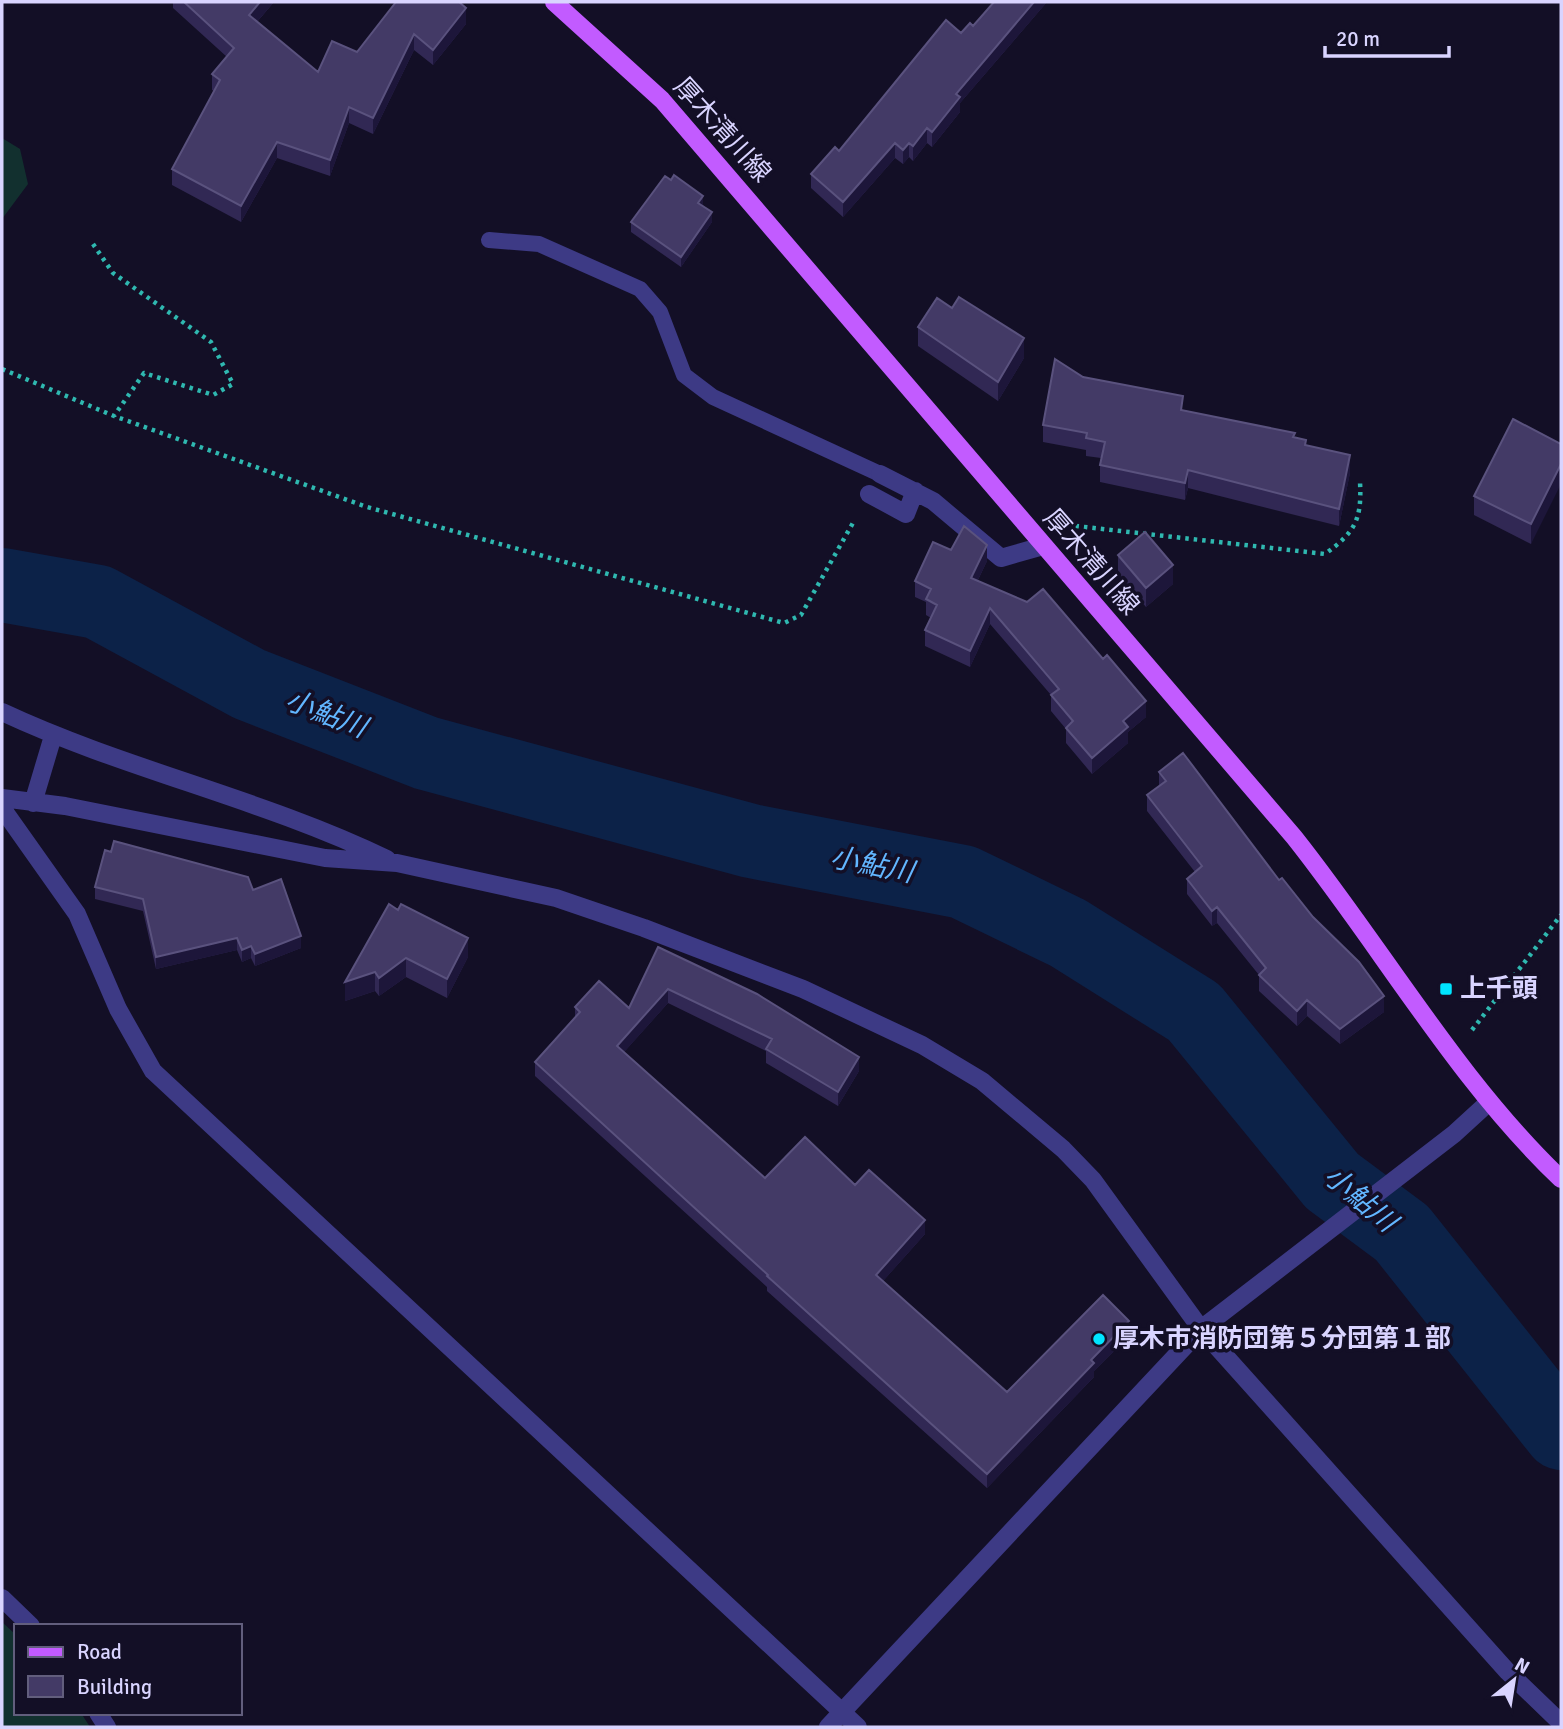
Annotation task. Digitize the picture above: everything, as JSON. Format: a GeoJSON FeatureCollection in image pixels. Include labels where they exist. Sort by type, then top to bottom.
{"type":"FeatureCollection","features":[{"type":"Feature","properties":{"kind":"main road","name":"厚木清川線"},"geometry":{"type":"LineString","coordinates":[[554,2],[662,100],[1294,837],[1489,1102],[1561,1179]]}},
{"type":"Feature","properties":{"kind":"street"},"geometry":{"type":"LineString","coordinates":[[880,474],[933,501],[1001,558],[1043,546]]}},
{"type":"Feature","properties":{"kind":"street"},"geometry":{"type":"LineString","coordinates":[[869,494],[906,514],[915,491]]}},
{"type":"Feature","properties":{"kind":"street"},"geometry":{"type":"LineString","coordinates":[[2,712],[53,736],[331,832],[397,863]]}},
{"type":"Feature","properties":{"kind":"street"},"geometry":{"type":"LineString","coordinates":[[33,803],[53,736]]}},
{"type":"Feature","properties":{"kind":"street"},"geometry":{"type":"LineString","coordinates":[[2,798],[65,806],[325,858],[397,863],[556,898],[803,989],[922,1045],[982,1082],[1063,1149],[1093,1181],[1208,1323],[1507,1671],[1561,1723]]}},
{"type":"Feature","properties":{"kind":"street"},"geometry":{"type":"LineString","coordinates":[[2,808],[77,914],[118,1009],[153,1071],[858,1727]]}},
{"type":"Feature","properties":{"kind":"street"},"geometry":{"type":"LineString","coordinates":[[828,1727],[1208,1323],[1454,1135],[1489,1102]]}},
{"type":"Feature","properties":{"kind":"street"},"geometry":{"type":"LineString","coordinates":[[2,1598],[29,1624]]}},
{"type":"Feature","properties":{"kind":"lane"},"geometry":{"type":"LineString","coordinates":[[489,240],[540,244],[640,289],[660,312],[684,375],[713,397],[880,474]]}},
{"type":"Feature","properties":{"kind":"path"},"geometry":{"type":"LineString","coordinates":[[93,244],[113,273],[211,342],[233,384],[213,395],[144,373],[114,416]]}},
{"type":"Feature","properties":{"kind":"path"},"geometry":{"type":"LineString","coordinates":[[2,369],[114,416],[367,507],[784,623],[801,615],[869,494]]}},
{"type":"Feature","properties":{"kind":"path"},"geometry":{"type":"LineString","coordinates":[[1020,520],[1325,554],[1349,537],[1361,504],[1360,482]]}},
{"type":"Feature","properties":{"kind":"path"},"geometry":{"type":"LineString","coordinates":[[1450,1048],[1478,1026],[1561,915]]}},
{"type":"Feature","properties":{"kind":"green space"},"geometry":{"type":"Polygon","coordinates":[[[2,138],[20,149],[28,184],[2,219],[2,138]]]}},
{"type":"Feature","properties":{"kind":"green space"},"geometry":{"type":"Polygon","coordinates":[[[2,1622],[14,1633],[14,1715],[82,1715],[90,1727],[2,1727],[2,1622]]]}},
{"type":"Feature","properties":{"kind":"building"},"geometry":{"type":"Polygon","coordinates":[[[184,2],[260,2],[249,15],[318,72],[332,41],[357,52],[396,2],[459,2],[466,8],[433,50],[414,34],[373,118],[349,107],[330,160],[277,142],[241,206],[172,169],[220,80],[212,74],[234,48],[184,2]]]}},
{"type":"Feature","properties":{"kind":"building"},"geometry":{"type":"Polygon","coordinates":[[[994,2],[1034,2],[956,94],[960,97],[932,132],[927,128],[913,146],[909,143],[903,150],[895,143],[843,202],[811,174],[835,147],[839,151],[946,20],[961,33],[970,23],[973,26],[994,2]]]}},
{"type":"Feature","properties":{"kind":"building"},"geometry":{"type":"Polygon","coordinates":[[[674,175],[703,196],[698,203],[712,212],[681,257],[631,222],[665,176],[671,180],[674,175]]]}},
{"type":"Feature","properties":{"kind":"building"},"geometry":{"type":"Polygon","coordinates":[[[959,297],[1024,338],[998,382],[918,327],[937,298],[952,308],[959,297]]]}},
{"type":"Feature","properties":{"kind":"building"},"geometry":{"type":"Polygon","coordinates":[[[1055,359],[1083,377],[1183,396],[1181,410],[1295,433],[1293,437],[1306,440],[1305,445],[1350,455],[1339,509],[1188,470],[1185,483],[1100,465],[1105,442],[1086,438],[1087,433],[1043,425],[1055,359]]]}},
{"type":"Feature","properties":{"kind":"building"},"geometry":{"type":"Polygon","coordinates":[[[1513,419],[1561,444],[1561,464],[1531,524],[1474,496],[1513,419]]]}},
{"type":"Feature","properties":{"kind":"building"},"geometry":{"type":"Polygon","coordinates":[[[964,526],[987,545],[971,578],[1027,602],[1043,589],[1103,659],[1107,655],[1146,701],[1123,721],[1128,727],[1092,758],[1066,728],[1073,721],[1051,695],[1059,689],[990,608],[970,651],[925,630],[937,605],[926,599],[931,589],[915,581],[933,542],[951,550],[964,526]]]}},
{"type":"Feature","properties":{"kind":"building"},"geometry":{"type":"Polygon","coordinates":[[[1145,532],[1173,565],[1146,588],[1118,555],[1145,532]]]}},
{"type":"Feature","properties":{"kind":"building"},"geometry":{"type":"Polygon","coordinates":[[[1183,753],[1279,880],[1282,878],[1313,917],[1359,962],[1384,996],[1340,1029],[1307,1000],[1297,1011],[1259,975],[1266,968],[1217,907],[1212,911],[1187,879],[1202,866],[1147,795],[1166,781],[1159,772],[1183,753]]]}},
{"type":"Feature","properties":{"kind":"building"},"geometry":{"type":"Polygon","coordinates":[[[114,841],[248,877],[253,890],[281,879],[301,936],[255,954],[251,946],[242,950],[237,938],[156,957],[143,899],[95,887],[105,850],[111,852],[114,841]]]}},
{"type":"Feature","properties":{"kind":"building"},"geometry":{"type":"Polygon","coordinates":[[[389,904],[398,910],[401,904],[468,938],[447,979],[406,958],[379,978],[375,972],[345,982],[389,904]]]}},
{"type":"Feature","properties":{"kind":"building"},"geometry":{"type":"Polygon","coordinates":[[[658,947],[757,994],[859,1057],[838,1092],[766,1049],[772,1039],[668,989],[617,1046],[765,1178],[805,1137],[855,1185],[869,1170],[925,1220],[876,1275],[1007,1392],[1103,1295],[1129,1321],[1091,1360],[1094,1363],[987,1474],[535,1062],[580,1012],[575,1007],[599,981],[629,1008],[658,947]]]}},
{"type":"Feature","properties":{"kind":"waterway","name":"小鮎川"},"geometry":{"type":"LineString","coordinates":[[2,585],[98,602],[249,684],[426,753],[751,841],[963,882],[1068,933],[1194,1012],[1332,1181],[1402,1233],[1561,1433]]}},
{"type":"Feature","properties":{"kind":"place","name":"上千頭"},"geometry":{"type":"Point","coordinates":[1446,989]}},
{"type":"Feature","properties":{"kind":"place","name":"厚木市消防団第５分団第１部"},"geometry":{"type":"Point","coordinates":[1099,1339]}}]}
